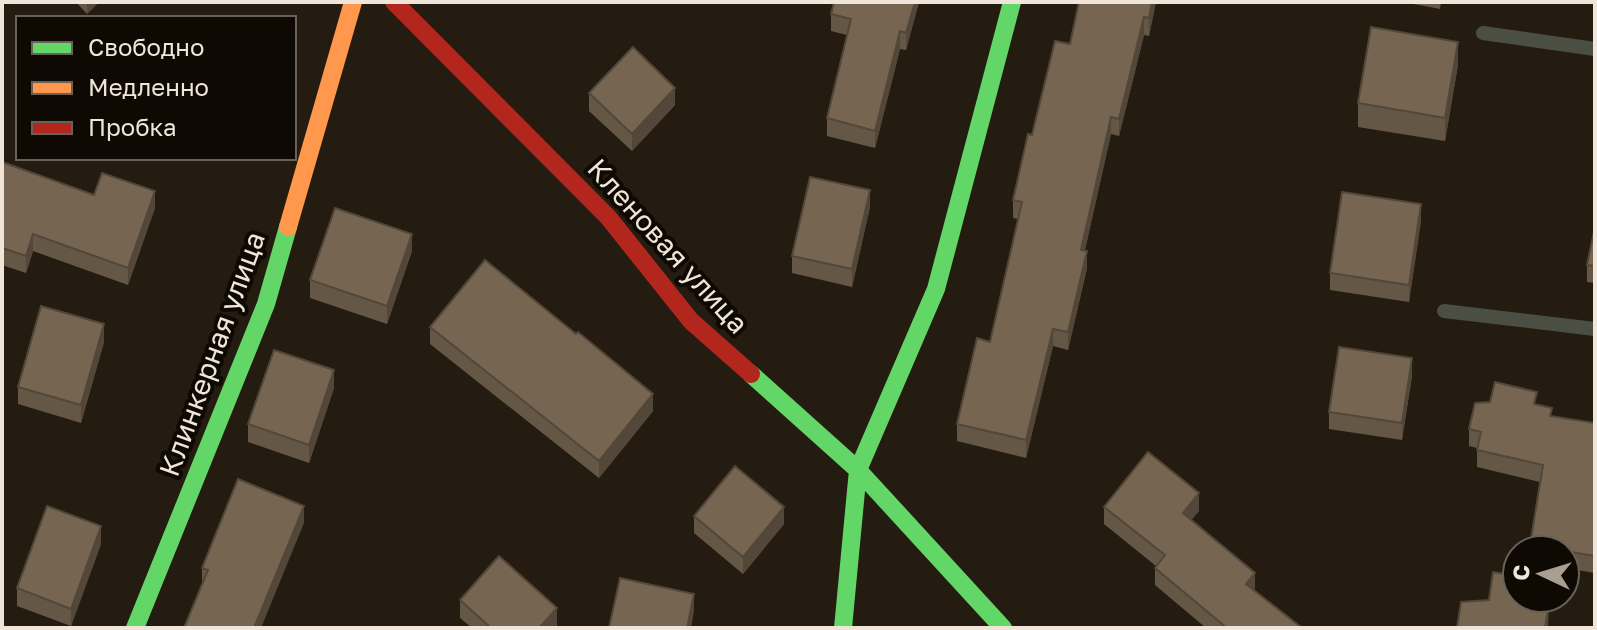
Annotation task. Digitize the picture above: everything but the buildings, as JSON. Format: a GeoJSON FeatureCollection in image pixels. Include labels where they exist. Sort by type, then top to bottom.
{"type":"FeatureCollection","features":[{"type":"Feature","properties":{"kind":"street","name":"Клинкерная улица"},"geometry":{"type":"LineString","coordinates":[[135,628],[266,304],[353,2]]}},
{"type":"Feature","properties":{"kind":"street","name":"Кленовая улица"},"geometry":{"type":"LineString","coordinates":[[394,2],[608,217],[691,321],[858,470],[1003,628]]}},
{"type":"Feature","properties":{"kind":"street"},"geometry":{"type":"LineString","coordinates":[[843,628],[858,470],[936,289],[1012,2]]}},
{"type":"Feature","properties":{"kind":"lane"},"geometry":{"type":"LineString","coordinates":[[1483,33],[1595,49]]}},
{"type":"Feature","properties":{"kind":"lane"},"geometry":{"type":"LineString","coordinates":[[1444,311],[1595,329]]}},
{"type":"Feature","properties":{"kind":"traffic: fast"},"geometry":{"type":"LineString","coordinates":[[843,628],[858,470],[936,289],[1012,2]]}},
{"type":"Feature","properties":{"kind":"traffic: fast"},"geometry":{"type":"LineString","coordinates":[[135,628],[266,304],[288,227]]}},
{"type":"Feature","properties":{"kind":"traffic: fast"},"geometry":{"type":"LineString","coordinates":[[751,374],[858,470],[1003,628]]}},
{"type":"Feature","properties":{"kind":"traffic: slow"},"geometry":{"type":"LineString","coordinates":[[288,227],[353,2]]}},
{"type":"Feature","properties":{"kind":"traffic: jam"},"geometry":{"type":"LineString","coordinates":[[394,2],[608,217],[691,321],[751,374]]}}]}
